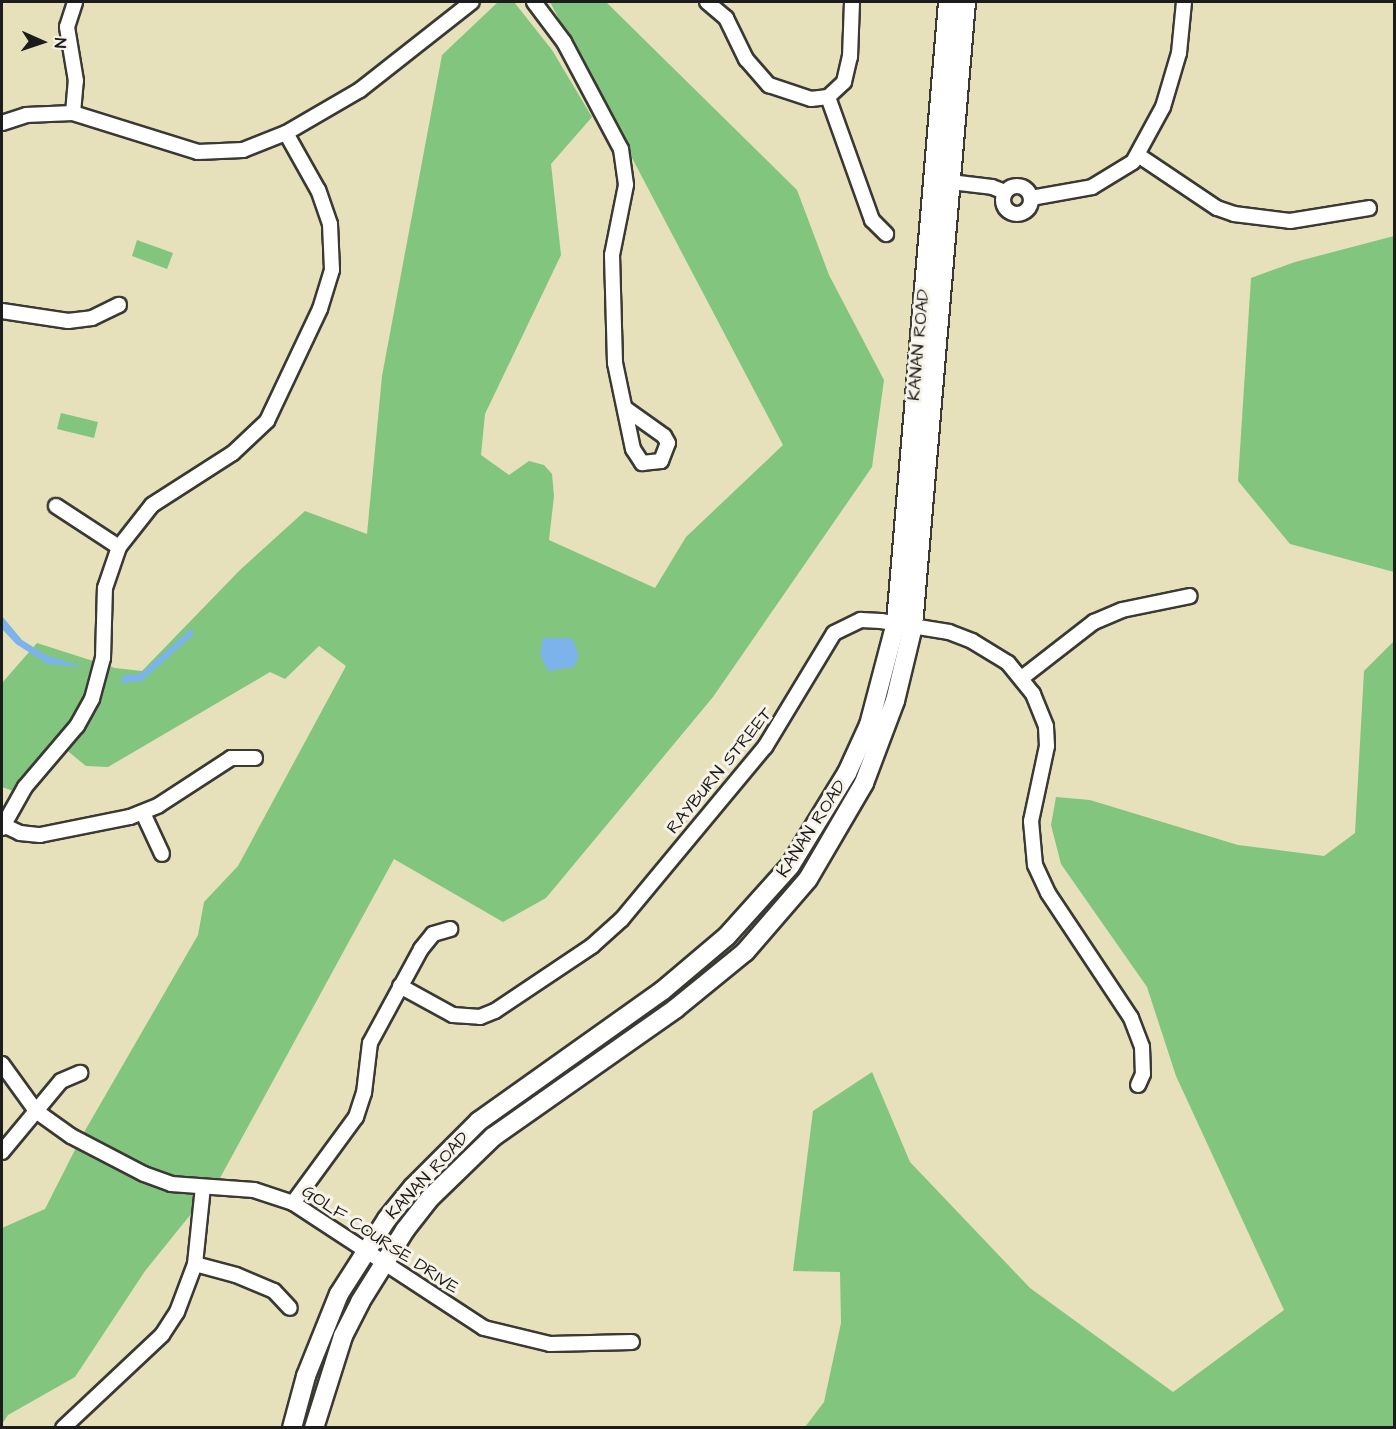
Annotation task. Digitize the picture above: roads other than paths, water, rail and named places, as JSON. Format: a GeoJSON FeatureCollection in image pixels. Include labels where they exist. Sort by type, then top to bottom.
{"type":"FeatureCollection","features":[{"type":"Feature","properties":{"kind":"main road","name":"KANAN ROAD"},"geometry":{"type":"LineString","coordinates":[[943,181],[948,2]]}},
{"type":"Feature","properties":{"kind":"main road","name":"KANAN ROAD"},"geometry":{"type":"LineString","coordinates":[[314,1428],[343,1336],[405,1230],[456,1170],[531,1109],[701,990],[745,952],[784,908],[829,847],[864,783],[895,701],[904,624],[943,181],[966,2]]}},
{"type":"Feature","properties":{"kind":"main road","name":"KANAN ROAD"},"geometry":{"type":"LineString","coordinates":[[292,1428],[322,1332],[364,1252],[413,1187],[471,1128],[685,974],[767,896],[811,837],[847,773],[869,725],[904,624]]}},
{"type":"Feature","properties":{"kind":"street"},"geometry":{"type":"LineString","coordinates":[[73,113],[76,81],[67,27],[75,2]]}},
{"type":"Feature","properties":{"kind":"street"},"geometry":{"type":"LineString","coordinates":[[2,123],[26,115],[73,113],[198,152],[243,150],[286,133],[385,73],[472,2]]}},
{"type":"Feature","properties":{"kind":"street"},"geometry":{"type":"LineString","coordinates":[[531,2],[564,42],[621,149],[626,185],[612,255],[615,363],[626,409]]}},
{"type":"Feature","properties":{"kind":"street"},"geometry":{"type":"LineString","coordinates":[[707,2],[726,18],[746,59],[769,85],[812,99],[828,96],[844,82],[850,57],[852,2]]}},
{"type":"Feature","properties":{"kind":"street"},"geometry":{"type":"LineString","coordinates":[[1031,198],[1092,187],[1114,177],[1138,155],[1163,107],[1179,53],[1184,2]]}},
{"type":"Feature","properties":{"kind":"street"},"geometry":{"type":"LineString","coordinates":[[828,96],[872,220],[886,234]]}},
{"type":"Feature","properties":{"kind":"street"},"geometry":{"type":"LineString","coordinates":[[255,758],[231,758],[143,813],[40,835],[20,833],[2,827],[25,787],[77,726],[92,699],[103,658],[105,588],[119,547],[152,505],[233,453],[263,427],[277,405],[320,309],[332,270],[330,224],[318,190],[286,133]]}},
{"type":"Feature","properties":{"kind":"street"},"geometry":{"type":"LineString","coordinates":[[1138,155],[1217,208],[1234,214],[1290,221],[1369,208]]}},
{"type":"Feature","properties":{"kind":"street"},"geometry":{"type":"LineString","coordinates":[[943,181],[1005,192],[1022,186],[1031,198]]}},
{"type":"Feature","properties":{"kind":"street"},"geometry":{"type":"LineString","coordinates":[[1005,192],[1004,206],[1015,214],[1028,209],[1031,198]]}},
{"type":"Feature","properties":{"kind":"street"},"geometry":{"type":"LineString","coordinates":[[2,311],[68,321],[92,318],[119,305]]}},
{"type":"Feature","properties":{"kind":"street"},"geometry":{"type":"LineString","coordinates":[[56,506],[119,547]]}},
{"type":"Feature","properties":{"kind":"street"},"geometry":{"type":"LineString","coordinates":[[1138,1085],[1143,1074],[1142,1047],[1131,1018],[1048,893],[1035,864],[1031,821],[1043,774],[1046,727],[1023,677],[1094,622],[1122,610],[1190,596]]}},
{"type":"Feature","properties":{"kind":"street","name":"RAYBURN STREET"},"geometry":{"type":"LineString","coordinates":[[400,986],[453,1015],[480,1017],[495,1011],[592,946],[622,920],[765,747],[834,633],[861,620],[904,624],[972,641],[1023,677]]}},
{"type":"Feature","properties":{"kind":"street"},"geometry":{"type":"LineString","coordinates":[[143,813],[162,854]]}},
{"type":"Feature","properties":{"kind":"street"},"geometry":{"type":"LineString","coordinates":[[293,1203],[356,1117],[364,1093],[370,1043],[400,986],[433,934],[450,930]]}},
{"type":"Feature","properties":{"kind":"street","name":"GOLF COURSE DRIVE"},"geometry":{"type":"LineString","coordinates":[[2,1064],[36,1111],[71,1136],[144,1174],[171,1184],[254,1190],[293,1203],[383,1265],[469,1320],[505,1336],[550,1344],[632,1342]]}},
{"type":"Feature","properties":{"kind":"street"},"geometry":{"type":"LineString","coordinates":[[2,1152],[62,1081],[80,1073]]}},
{"type":"Feature","properties":{"kind":"street"},"geometry":{"type":"LineString","coordinates":[[63,1428],[162,1335],[177,1312],[195,1264],[203,1187]]}},
{"type":"Feature","properties":{"kind":"street"},"geometry":{"type":"LineString","coordinates":[[195,1264],[236,1275],[274,1291],[291,1308]]}},
{"type":"Feature","properties":{"kind":"water"},"geometry":{"type":"Polygon","coordinates":[[[2,616],[22,640],[46,655],[84,667],[48,664],[16,644],[2,629],[2,616]]]}},
{"type":"Feature","properties":{"kind":"water"},"geometry":{"type":"Polygon","coordinates":[[[191,629],[194,634],[142,681],[120,683],[124,675],[140,674],[191,629]]]}},
{"type":"Feature","properties":{"kind":"water"},"geometry":{"type":"Polygon","coordinates":[[[543,638],[572,638],[579,656],[574,667],[548,671],[540,654],[543,638]]]}}]}
